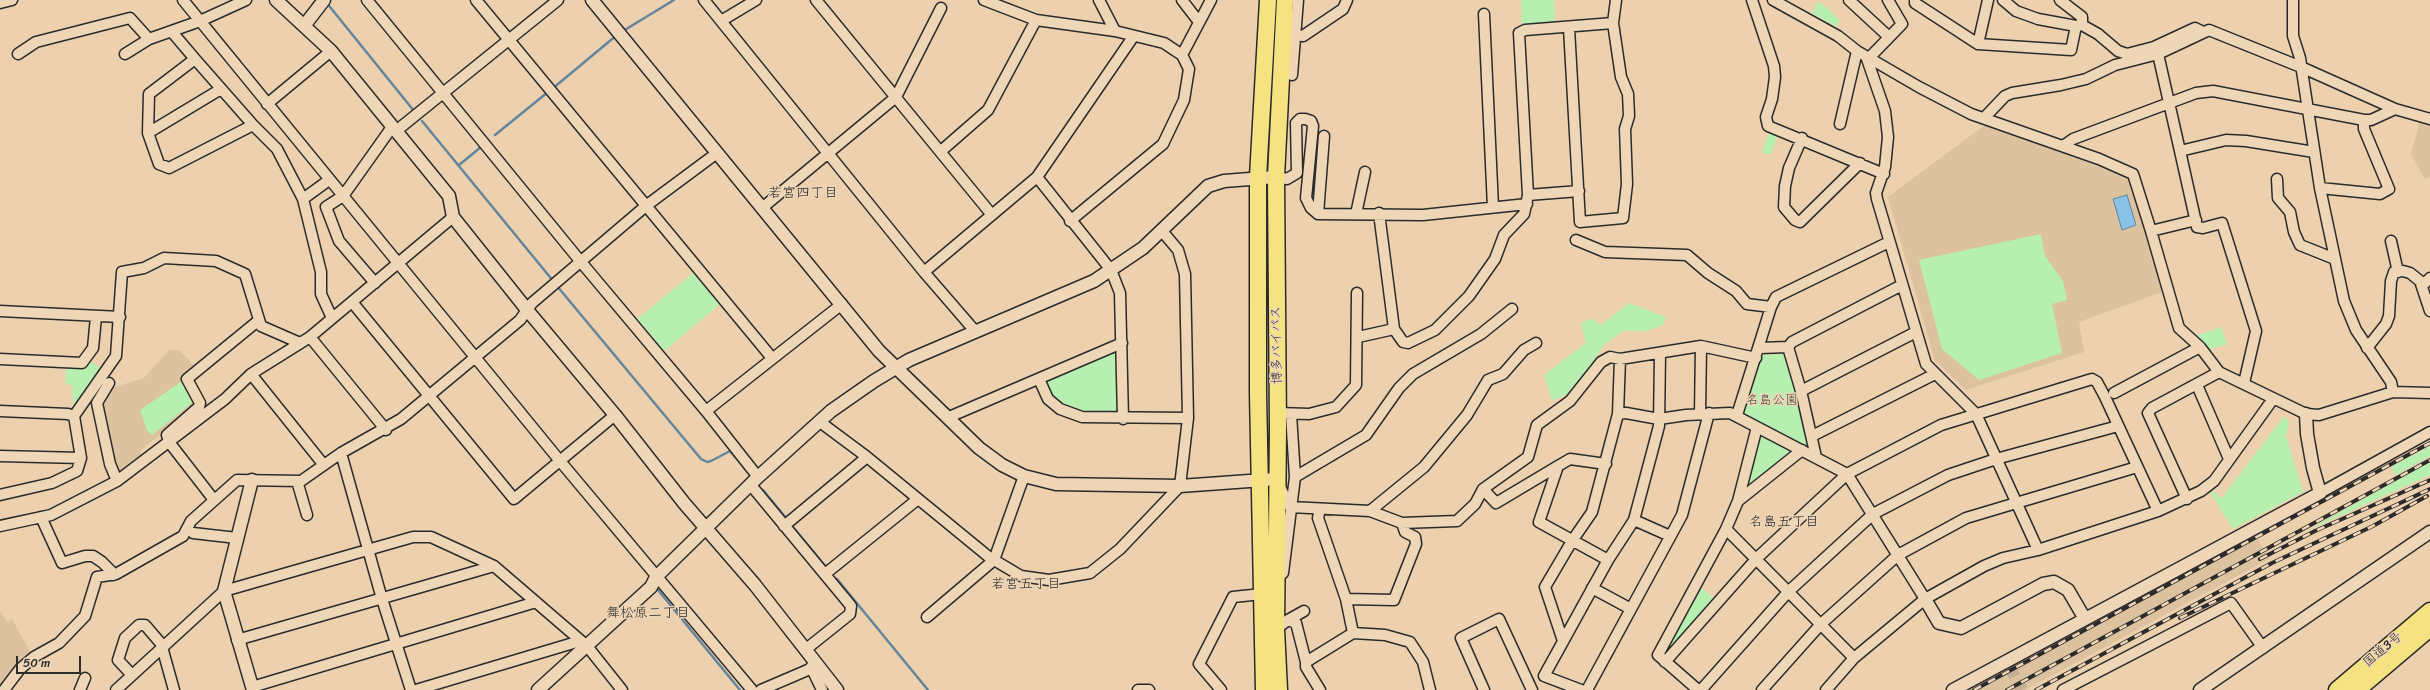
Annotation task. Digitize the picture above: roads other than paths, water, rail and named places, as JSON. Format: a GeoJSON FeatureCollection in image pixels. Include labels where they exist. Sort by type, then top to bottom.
{"type":"FeatureCollection","features":[{"type":"Feature","properties":{"kind":"highway","name":"博多バイパス"},"geometry":{"type":"LineString","coordinates":[[1264,690],[1260,480],[1258,177],[1268,0]]}},
{"type":"Feature","properties":{"kind":"highway","name":"博多バイパス"},"geometry":{"type":"LineString","coordinates":[[1279,690],[1282,625],[1277,479],[1284,413],[1276,177],[1289,35],[1285,0]]}},
{"type":"Feature","properties":{"kind":"highway","name":"国道3号"},"geometry":{"type":"LineString","coordinates":[[2337,690],[2430,611]]}},
{"type":"Feature","properties":{"kind":"highway","name":"国道3号"},"geometry":{"type":"LineString","coordinates":[[2357,690],[2429,632]]}},
{"type":"Feature","properties":{"kind":"street"},"geometry":{"type":"LineString","coordinates":[[0,3],[12,0]]}},
{"type":"Feature","properties":{"kind":"street"},"geometry":{"type":"LineString","coordinates":[[183,0],[396,263],[656,577],[752,690]]}},
{"type":"Feature","properties":{"kind":"street"},"geometry":{"type":"LineString","coordinates":[[125,54],[149,38],[172,32],[246,0]]}},
{"type":"Feature","properties":{"kind":"street"},"geometry":{"type":"LineString","coordinates":[[276,0],[331,51],[449,196],[453,217],[706,528],[755,585],[805,650],[814,666],[822,690]]}},
{"type":"Feature","properties":{"kind":"street"},"geometry":{"type":"LineString","coordinates":[[304,26],[324,0]]}},
{"type":"Feature","properties":{"kind":"street"},"geometry":{"type":"LineString","coordinates":[[367,0],[444,92],[581,262],[706,411],[784,526],[851,606],[850,614],[805,650]]}},
{"type":"Feature","properties":{"kind":"street"},"geometry":{"type":"LineString","coordinates":[[476,0],[508,41],[647,205],[772,358]]}},
{"type":"Feature","properties":{"kind":"street"},"geometry":{"type":"LineString","coordinates":[[375,283],[339,241],[326,207],[343,196],[394,129],[444,92],[558,0]]}},
{"type":"Feature","properties":{"kind":"street"},"geometry":{"type":"LineString","coordinates":[[592,0],[895,368],[949,417],[979,448],[1002,465],[1024,476],[1056,484],[1180,486],[1277,479],[1283,496],[1290,507]]}},
{"type":"Feature","properties":{"kind":"street"},"geometry":{"type":"LineString","coordinates":[[704,0],[924,272],[976,331]]}},
{"type":"Feature","properties":{"kind":"street"},"geometry":{"type":"LineString","coordinates":[[720,21],[756,0]]}},
{"type":"Feature","properties":{"kind":"street"},"geometry":{"type":"LineString","coordinates":[[816,0],[992,216]]}},
{"type":"Feature","properties":{"kind":"street"},"geometry":{"type":"LineString","coordinates":[[984,0],[1036,20],[1115,31],[1133,37],[1164,43],[1182,55],[1189,69],[1184,100],[1163,144],[1070,221]]}},
{"type":"Feature","properties":{"kind":"street"},"geometry":{"type":"LineString","coordinates":[[1099,0],[1115,31]]}},
{"type":"Feature","properties":{"kind":"street"},"geometry":{"type":"LineString","coordinates":[[1182,0],[1199,22]]}},
{"type":"Feature","properties":{"kind":"street"},"geometry":{"type":"LineString","coordinates":[[1182,55],[1211,0]]}},
{"type":"Feature","properties":{"kind":"street"},"geometry":{"type":"LineString","coordinates":[[1292,75],[1289,35],[1298,0]]}},
{"type":"Feature","properties":{"kind":"street"},"geometry":{"type":"LineString","coordinates":[[1289,35],[1303,36],[1343,9],[1347,0]]}},
{"type":"Feature","properties":{"kind":"street"},"geometry":{"type":"LineString","coordinates":[[1569,28],[1580,222],[1623,218],[1627,184],[1625,129],[1629,116],[1628,94],[1621,77],[1614,23],[1616,0]]}},
{"type":"Feature","properties":{"kind":"street"},"geometry":{"type":"LineString","coordinates":[[1752,0],[1774,70],[1773,92],[1766,122],[1768,126],[1802,138],[1860,162],[1884,174]]}},
{"type":"Feature","properties":{"kind":"street"},"geometry":{"type":"LineString","coordinates":[[1773,0],[1838,36],[1864,55],[1919,87],[1984,118],[2063,146],[2133,174],[2152,231],[2179,328],[2200,347],[2219,372],[2306,414],[2320,415],[2393,392],[2430,393]]}},
{"type":"Feature","properties":{"kind":"street"},"geometry":{"type":"LineString","coordinates":[[1848,0],[1889,36]]}},
{"type":"Feature","properties":{"kind":"street"},"geometry":{"type":"LineString","coordinates":[[1840,124],[1864,55],[1902,24],[1888,0]]}},
{"type":"Feature","properties":{"kind":"street"},"geometry":{"type":"LineString","coordinates":[[1914,0],[1915,3],[1978,44],[2071,50],[2082,17],[2060,0]]}},
{"type":"Feature","properties":{"kind":"street"},"geometry":{"type":"LineString","coordinates":[[1978,44],[1988,0]]}},
{"type":"Feature","properties":{"kind":"street"},"geometry":{"type":"LineString","coordinates":[[2003,0],[2016,11],[2038,19],[2079,26],[2098,34],[2118,51],[2127,54],[2154,48],[2195,28],[2203,32]]}},
{"type":"Feature","properties":{"kind":"street"},"geometry":{"type":"LineString","coordinates":[[2293,0],[2293,36],[2301,67],[2320,188],[2344,301],[2356,330],[2391,382],[2393,392]]}},
{"type":"Feature","properties":{"kind":"street"},"geometry":{"type":"LineString","coordinates":[[762,208],[896,97],[941,8]]}},
{"type":"Feature","properties":{"kind":"street"},"geometry":{"type":"LineString","coordinates":[[1484,14],[1493,207]]}},
{"type":"Feature","properties":{"kind":"street"},"geometry":{"type":"LineString","coordinates":[[18,54],[36,42],[130,18],[149,38]]}},
{"type":"Feature","properties":{"kind":"street"},"geometry":{"type":"LineString","coordinates":[[940,151],[988,110],[1036,20]]}},
{"type":"Feature","properties":{"kind":"street"},"geometry":{"type":"LineString","coordinates":[[1379,213],[1394,329],[1403,342],[1408,342],[1435,330],[1469,296],[1495,259],[1504,235],[1524,214],[1527,200],[1519,33],[1525,30],[1569,28],[1614,23]]}},
{"type":"Feature","properties":{"kind":"street"},"geometry":{"type":"LineString","coordinates":[[1984,118],[2004,96],[2012,93],[2061,86],[2086,79],[2115,65],[2158,54],[2209,30],[2216,31],[2301,67],[2395,109],[2430,119]]}},
{"type":"Feature","properties":{"kind":"street"},"geometry":{"type":"LineString","coordinates":[[172,32],[253,125],[277,149],[303,199],[321,272],[321,294],[332,318]]}},
{"type":"Feature","properties":{"kind":"street"},"geometry":{"type":"LineString","coordinates":[[924,272],[1037,177],[1133,37]]}},
{"type":"Feature","properties":{"kind":"street"},"geometry":{"type":"LineString","coordinates":[[267,104],[331,51]]}},
{"type":"Feature","properties":{"kind":"street"},"geometry":{"type":"LineString","coordinates":[[2158,54],[2197,227],[2203,228],[2222,223],[2256,331],[2244,384]]}},
{"type":"Feature","properties":{"kind":"street"},"geometry":{"type":"LineString","coordinates":[[1864,55],[1885,110],[1888,137],[1884,174],[1876,193],[1889,242],[1926,364],[1976,414],[2038,550]]}},
{"type":"Feature","properties":{"kind":"street"},"geometry":{"type":"LineString","coordinates":[[195,59],[149,94],[148,133],[159,164],[169,168],[253,125]]}},
{"type":"Feature","properties":{"kind":"street"},"geometry":{"type":"LineString","coordinates":[[148,133],[221,89]]}},
{"type":"Feature","properties":{"kind":"street"},"geometry":{"type":"LineString","coordinates":[[2063,146],[2072,139],[2196,93],[2213,91],[2308,107],[2364,120],[2371,120],[2395,109]]}},
{"type":"Feature","properties":{"kind":"street"},"geometry":{"type":"LineString","coordinates":[[538,690],[583,644],[651,587],[656,577],[754,480],[831,411],[895,368],[976,331],[1094,281],[1143,248],[1208,186],[1224,181],[1258,177],[1276,177],[1287,179],[1297,173],[1296,123],[1300,119],[1311,121],[1313,143],[1306,198],[1311,208],[1318,214],[1379,213],[1423,215],[1493,207],[1579,191]]}},
{"type":"Feature","properties":{"kind":"street"},"geometry":{"type":"LineString","coordinates":[[2320,188],[2380,194],[2389,189],[2364,129],[2364,120]]}},
{"type":"Feature","properties":{"kind":"street"},"geometry":{"type":"LineString","coordinates":[[1318,214],[1324,136]]}},
{"type":"Feature","properties":{"kind":"street"},"geometry":{"type":"LineString","coordinates":[[1802,138],[1789,168],[1785,186],[1784,207],[1794,220],[1800,222],[1860,162]]}},
{"type":"Feature","properties":{"kind":"street"},"geometry":{"type":"LineString","coordinates":[[2180,151],[2226,140],[2314,152]]}},
{"type":"Feature","properties":{"kind":"street"},"geometry":{"type":"LineString","coordinates":[[4,690],[24,665],[34,657],[60,643],[86,616],[97,577],[113,575],[183,536],[191,521],[237,480],[300,481],[322,464],[386,430],[476,359],[520,320],[528,311],[532,303],[647,205],[717,153]]}},
{"type":"Feature","properties":{"kind":"street"},"geometry":{"type":"LineString","coordinates":[[1356,214],[1365,172]]}},
{"type":"Feature","properties":{"kind":"street"},"geometry":{"type":"LineString","coordinates":[[1037,177],[1070,221],[1111,270],[1120,293],[1123,419]]}},
{"type":"Feature","properties":{"kind":"street"},"geometry":{"type":"LineString","coordinates":[[2277,179],[2278,198],[2290,212],[2294,232],[2300,245],[2335,259]]}},
{"type":"Feature","properties":{"kind":"street"},"geometry":{"type":"LineString","coordinates":[[303,199],[329,180]]}},
{"type":"Feature","properties":{"kind":"street"},"geometry":{"type":"LineString","coordinates":[[0,526],[51,515],[117,481],[225,399],[251,374],[310,337],[375,283],[396,263],[453,217]]}},
{"type":"Feature","properties":{"kind":"street"},"geometry":{"type":"LineString","coordinates":[[2152,231],[2196,220]]}},
{"type":"Feature","properties":{"kind":"street"},"geometry":{"type":"LineString","coordinates":[[820,422],[867,457],[994,560],[1021,576],[1049,580],[1090,573],[1120,549],[1180,486],[1188,418],[1184,274],[1178,250],[1162,231]]}},
{"type":"Feature","properties":{"kind":"street"},"geometry":{"type":"LineString","coordinates":[[1576,240],[1605,252],[1687,256],[1708,273],[1736,291],[1746,304],[1770,307]]}},
{"type":"Feature","properties":{"kind":"street"},"geometry":{"type":"LineString","coordinates":[[2391,241],[2398,272]]}},
{"type":"Feature","properties":{"kind":"street"},"geometry":{"type":"LineString","coordinates":[[1737,415],[1760,348],[1770,307],[1776,297],[1889,242]]}},
{"type":"Feature","properties":{"kind":"street"},"geometry":{"type":"LineString","coordinates":[[0,495],[52,483],[77,471],[80,458],[74,416],[116,356],[120,317],[122,272],[144,268],[164,258],[216,261],[245,274],[261,326],[300,343]]}},
{"type":"Feature","properties":{"kind":"street"},"geometry":{"type":"LineString","coordinates":[[2367,348],[2386,324],[2389,316],[2390,281],[2394,272],[2410,273],[2422,286],[2430,311]]}},
{"type":"Feature","properties":{"kind":"street"},"geometry":{"type":"LineString","coordinates":[[2422,286],[2430,278]]}},
{"type":"Feature","properties":{"kind":"street"},"geometry":{"type":"LineString","coordinates":[[1760,348],[1788,347],[1792,342],[1902,285]]}},
{"type":"Feature","properties":{"kind":"street"},"geometry":{"type":"LineString","coordinates":[[1282,583],[1290,507],[1295,477],[1284,413],[1308,414],[1336,407],[1356,385],[1358,337],[1357,293]]}},
{"type":"Feature","properties":{"kind":"street"},"geometry":{"type":"LineString","coordinates":[[352,302],[514,499],[615,415]]}},
{"type":"Feature","properties":{"kind":"street"},"geometry":{"type":"LineString","coordinates":[[706,411],[842,304]]}},
{"type":"Feature","properties":{"kind":"street"},"geometry":{"type":"LineString","coordinates":[[1295,477],[1366,435],[1399,388],[1413,374],[1481,334],[1512,309]]}},
{"type":"Feature","properties":{"kind":"street"},"geometry":{"type":"LineString","coordinates":[[0,311],[120,317]]}},
{"type":"Feature","properties":{"kind":"street"},"geometry":{"type":"LineString","coordinates":[[0,359],[82,363],[93,348],[96,316]]}},
{"type":"Feature","properties":{"kind":"street"},"geometry":{"type":"LineString","coordinates":[[214,500],[168,442],[167,435],[199,407],[200,403],[187,379],[259,320]]}},
{"type":"Feature","properties":{"kind":"street"},"geometry":{"type":"LineString","coordinates":[[1358,337],[1394,329]]}},
{"type":"Feature","properties":{"kind":"street"},"geometry":{"type":"LineString","coordinates":[[1802,391],[1916,332]]}},
{"type":"Feature","properties":{"kind":"street"},"geometry":{"type":"LineString","coordinates":[[310,337],[386,430]]}},
{"type":"Feature","properties":{"kind":"street"},"geometry":{"type":"LineString","coordinates":[[949,417],[1039,380],[1122,343]]}},
{"type":"Feature","properties":{"kind":"street"},"geometry":{"type":"LineString","coordinates":[[1370,511],[1424,467],[1467,415],[1488,380],[1503,374],[1524,350],[1536,343]]}},
{"type":"Feature","properties":{"kind":"street"},"geometry":{"type":"LineString","coordinates":[[1290,507],[1370,511],[1402,523],[1457,521],[1475,504],[1483,489],[1528,457],[1537,425],[1570,401],[1601,362],[1610,357],[1620,359],[1701,346],[1756,358]]}},
{"type":"Feature","properties":{"kind":"street"},"geometry":{"type":"LineString","coordinates":[[1587,690],[1682,515],[1705,413],[1701,346]]}},
{"type":"Feature","properties":{"kind":"street"},"geometry":{"type":"LineString","coordinates":[[1788,347],[1802,391],[1816,457]]}},
{"type":"Feature","properties":{"kind":"street"},"geometry":{"type":"LineString","coordinates":[[2114,393],[2200,347]]}},
{"type":"Feature","properties":{"kind":"street"},"geometry":{"type":"LineString","coordinates":[[1544,676],[1608,560],[1634,520],[1659,419],[1660,353]]}},
{"type":"Feature","properties":{"kind":"street"},"geometry":{"type":"LineString","coordinates":[[1563,641],[1545,587],[1572,541],[1592,512],[1606,464],[1618,414],[1620,359]]}},
{"type":"Feature","properties":{"kind":"street"},"geometry":{"type":"LineString","coordinates":[[2187,499],[2148,413],[2152,408],[2197,386],[2219,372]]}},
{"type":"Feature","properties":{"kind":"street"},"geometry":{"type":"LineString","coordinates":[[251,374],[322,464]]}},
{"type":"Feature","properties":{"kind":"street"},"geometry":{"type":"LineString","coordinates":[[1812,436],[1935,374]]}},
{"type":"Feature","properties":{"kind":"street"},"geometry":{"type":"LineString","coordinates":[[1664,662],[1757,558],[1847,474],[1940,425],[2092,379],[2097,382],[2105,397],[2158,511]]}},
{"type":"Feature","properties":{"kind":"street"},"geometry":{"type":"LineString","coordinates":[[1039,380],[1048,399],[1060,409],[1082,417],[1123,419],[1188,418]]}},
{"type":"Feature","properties":{"kind":"street"},"geometry":{"type":"LineString","coordinates":[[109,383],[97,403],[110,464],[117,481]]}},
{"type":"Feature","properties":{"kind":"street"},"geometry":{"type":"LineString","coordinates":[[2197,386],[2229,459]]}},
{"type":"Feature","properties":{"kind":"street"},"geometry":{"type":"LineString","coordinates":[[1826,690],[1854,658],[1925,599],[2003,558],[2038,550],[2158,511],[2187,499],[2214,481],[2273,399]]}},
{"type":"Feature","properties":{"kind":"street"},"geometry":{"type":"LineString","coordinates":[[0,411],[68,414],[74,416]]}},
{"type":"Feature","properties":{"kind":"street"},"geometry":{"type":"LineString","coordinates":[[1618,414],[1626,413],[1659,419],[1705,413],[1737,415],[1847,474],[1939,623],[1961,628],[2043,584],[2054,582],[2068,590],[2085,619]]}},
{"type":"Feature","properties":{"kind":"street"},"geometry":{"type":"LineString","coordinates":[[2306,414],[2309,448],[2320,493]]}},
{"type":"Feature","properties":{"kind":"street"},"geometry":{"type":"LineString","coordinates":[[1757,427],[1738,501],[1726,529],[1658,655],[1664,662],[1699,690],[1789,591],[1873,514],[1948,475],[1996,459],[2118,426]]}},
{"type":"Feature","properties":{"kind":"street"},"geometry":{"type":"LineString","coordinates":[[1953,690],[2008,664],[2085,619],[2320,493],[2430,432]]}},
{"type":"Feature","properties":{"kind":"street"},"geometry":{"type":"LineString","coordinates":[[1738,501],[1802,450]]}},
{"type":"Feature","properties":{"kind":"street"},"geometry":{"type":"LineString","coordinates":[[341,453],[370,550],[382,599],[411,690]]}},
{"type":"Feature","properties":{"kind":"street"},"geometry":{"type":"LineString","coordinates":[[0,456],[80,458]]}},
{"type":"Feature","properties":{"kind":"street"},"geometry":{"type":"LineString","coordinates":[[784,526],[867,457]]}},
{"type":"Feature","properties":{"kind":"street"},"geometry":{"type":"LineString","coordinates":[[1483,489],[1496,503],[1570,459],[1606,464]]}},
{"type":"Feature","properties":{"kind":"street"},"geometry":{"type":"LineString","coordinates":[[1558,466],[1539,522],[1608,560]]}},
{"type":"Feature","properties":{"kind":"street"},"geometry":{"type":"LineString","coordinates":[[1762,690],[1821,624],[1898,555],[1966,518],[2137,467]]}},
{"type":"Feature","properties":{"kind":"street"},"geometry":{"type":"LineString","coordinates":[[927,616],[994,560],[1024,476]]}},
{"type":"Feature","properties":{"kind":"street"},"geometry":{"type":"LineString","coordinates":[[252,480],[224,591],[252,688],[536,602]]}},
{"type":"Feature","properties":{"kind":"street"},"geometry":{"type":"LineString","coordinates":[[297,481],[307,515]]}},
{"type":"Feature","properties":{"kind":"street"},"geometry":{"type":"LineString","coordinates":[[825,574],[918,499]]}},
{"type":"Feature","properties":{"kind":"street"},"geometry":{"type":"LineString","coordinates":[[1320,509],[1318,518],[1346,599],[1353,633]]}},
{"type":"Feature","properties":{"kind":"street"},"geometry":{"type":"LineString","coordinates":[[41,517],[62,563],[85,556],[93,556],[102,562],[113,575]]}},
{"type":"Feature","properties":{"kind":"street"},"geometry":{"type":"LineString","coordinates":[[1634,520],[1670,536]]}},
{"type":"Feature","properties":{"kind":"street"},"geometry":{"type":"LineString","coordinates":[[1346,599],[1394,600],[1416,544],[1415,537],[1405,532],[1402,523]]}},
{"type":"Feature","properties":{"kind":"street"},"geometry":{"type":"LineString","coordinates":[[1726,529],[1757,558],[1854,658]]}},
{"type":"Feature","properties":{"kind":"street"},"geometry":{"type":"LineString","coordinates":[[193,532],[237,538]]}},
{"type":"Feature","properties":{"kind":"street"},"geometry":{"type":"LineString","coordinates":[[2200,690],[2430,532]]}},
{"type":"Feature","properties":{"kind":"street"},"geometry":{"type":"LineString","coordinates":[[116,690],[224,591],[413,537],[431,537],[494,566],[583,644],[618,689]]}},
{"type":"Feature","properties":{"kind":"street"},"geometry":{"type":"LineString","coordinates":[[237,640],[494,566]]}},
{"type":"Feature","properties":{"kind":"street"},"geometry":{"type":"LineString","coordinates":[[1592,588],[1631,609]]}},
{"type":"Feature","properties":{"kind":"street"},"geometry":{"type":"LineString","coordinates":[[1221,690],[1199,664],[1233,597],[1262,594]]}},
{"type":"Feature","properties":{"kind":"street"},"geometry":{"type":"LineString","coordinates":[[2063,690],[2231,603],[2263,648]]}},
{"type":"Feature","properties":{"kind":"street"},"geometry":{"type":"LineString","coordinates":[[1282,625],[1304,611]]}},
{"type":"Feature","properties":{"kind":"street"},"geometry":{"type":"LineString","coordinates":[[1484,690],[1461,638],[1499,620],[1532,690]]}},
{"type":"Feature","properties":{"kind":"street"},"geometry":{"type":"LineString","coordinates":[[1282,625],[1296,623],[1306,667],[1320,690]]}},
{"type":"Feature","properties":{"kind":"street"},"geometry":{"type":"LineString","coordinates":[[132,675],[118,660],[125,638],[139,625],[145,625],[163,647],[174,690]]}},
{"type":"Feature","properties":{"kind":"street"},"geometry":{"type":"LineString","coordinates":[[1306,662],[1353,633],[1385,635],[1410,642],[1423,662],[1430,690]]}},
{"type":"Feature","properties":{"kind":"street"},"geometry":{"type":"LineString","coordinates":[[416,690],[583,644]]}},
{"type":"Feature","properties":{"kind":"street"},"geometry":{"type":"LineString","coordinates":[[761,690],[814,666]]}},
{"type":"Feature","properties":{"kind":"street"},"geometry":{"type":"LineString","coordinates":[[814,666],[837,690]]}},
{"type":"Feature","properties":{"kind":"street"},"geometry":{"type":"LineString","coordinates":[[1528,680],[1544,676],[1582,690]]}},
{"type":"Feature","properties":{"kind":"street"},"geometry":{"type":"LineString","coordinates":[[80,690],[86,678]]}},
{"type":"Feature","properties":{"kind":"street"},"geometry":{"type":"LineString","coordinates":[[1138,690],[1149,690]]}},
{"type":"Feature","properties":{"kind":"water"},"geometry":{"type":"Polygon","coordinates":[[[2127,195],[2136,225],[2122,230],[2113,199],[2127,195]]]}},
{"type":"Feature","properties":{"kind":"waterway"},"geometry":{"type":"LineString","coordinates":[[623,31],[674,0]]}},
{"type":"Feature","properties":{"kind":"waterway"},"geometry":{"type":"LineString","coordinates":[[326,2],[414,111]]}},
{"type":"Feature","properties":{"kind":"waterway"},"geometry":{"type":"LineString","coordinates":[[552,89],[617,35]]}},
{"type":"Feature","properties":{"kind":"waterway"},"geometry":{"type":"LineString","coordinates":[[495,135],[548,92]]}},
{"type":"Feature","properties":{"kind":"waterway"},"geometry":{"type":"LineString","coordinates":[[422,121],[554,282]]}},
{"type":"Feature","properties":{"kind":"waterway"},"geometry":{"type":"LineString","coordinates":[[459,165],[481,147]]}},
{"type":"Feature","properties":{"kind":"waterway"},"geometry":{"type":"LineString","coordinates":[[557,286],[701,459],[707,462],[711,461],[730,451],[749,473]]}},
{"type":"Feature","properties":{"kind":"waterway"},"geometry":{"type":"LineString","coordinates":[[763,490],[786,518]]}},
{"type":"Feature","properties":{"kind":"waterway"},"geometry":{"type":"LineString","coordinates":[[793,527],[826,567]]}},
{"type":"Feature","properties":{"kind":"waterway"},"geometry":{"type":"LineString","coordinates":[[837,579],[928,690]]}},
{"type":"Feature","properties":{"kind":"waterway"},"geometry":{"type":"LineString","coordinates":[[658,590],[740,690]]}},
{"type":"Feature","properties":{"kind":"tunnel"},"geometry":{"type":"LineString","coordinates":[[2009,666],[2022,690]]}},
{"type":"Feature","properties":{"kind":"railway"},"geometry":{"type":"LineString","coordinates":[[1974,690],[2430,443]]}},
{"type":"Feature","properties":{"kind":"railway"},"geometry":{"type":"LineString","coordinates":[[2007,690],[2430,460]]}},
{"type":"Feature","properties":{"kind":"railway"},"geometry":{"type":"LineString","coordinates":[[2260,559],[2315,531],[2430,480]]}},
{"type":"Feature","properties":{"kind":"railway"},"geometry":{"type":"LineString","coordinates":[[2036,690],[2272,563],[2430,489]]}},
{"type":"Feature","properties":{"kind":"railway"},"geometry":{"type":"LineString","coordinates":[[2180,618],[2373,526],[2427,496]]}},
{"type":"Feature","properties":{"kind":"district","name":"若宮四丁目"},"geometry":{"type":"Point","coordinates":[803,193]}},
{"type":"Feature","properties":{"kind":"district","name":"名島五丁目"},"geometry":{"type":"Point","coordinates":[1784,522]}},
{"type":"Feature","properties":{"kind":"district","name":"若宮五丁目"},"geometry":{"type":"Point","coordinates":[1026,584]}},
{"type":"Feature","properties":{"kind":"district","name":"舞松原二丁目"},"geometry":{"type":"Point","coordinates":[648,613]}},
{"type":"Feature","properties":{"kind":"park label","name":"名島公園"},"geometry":{"type":"Point","coordinates":[1772,401]}}]}
